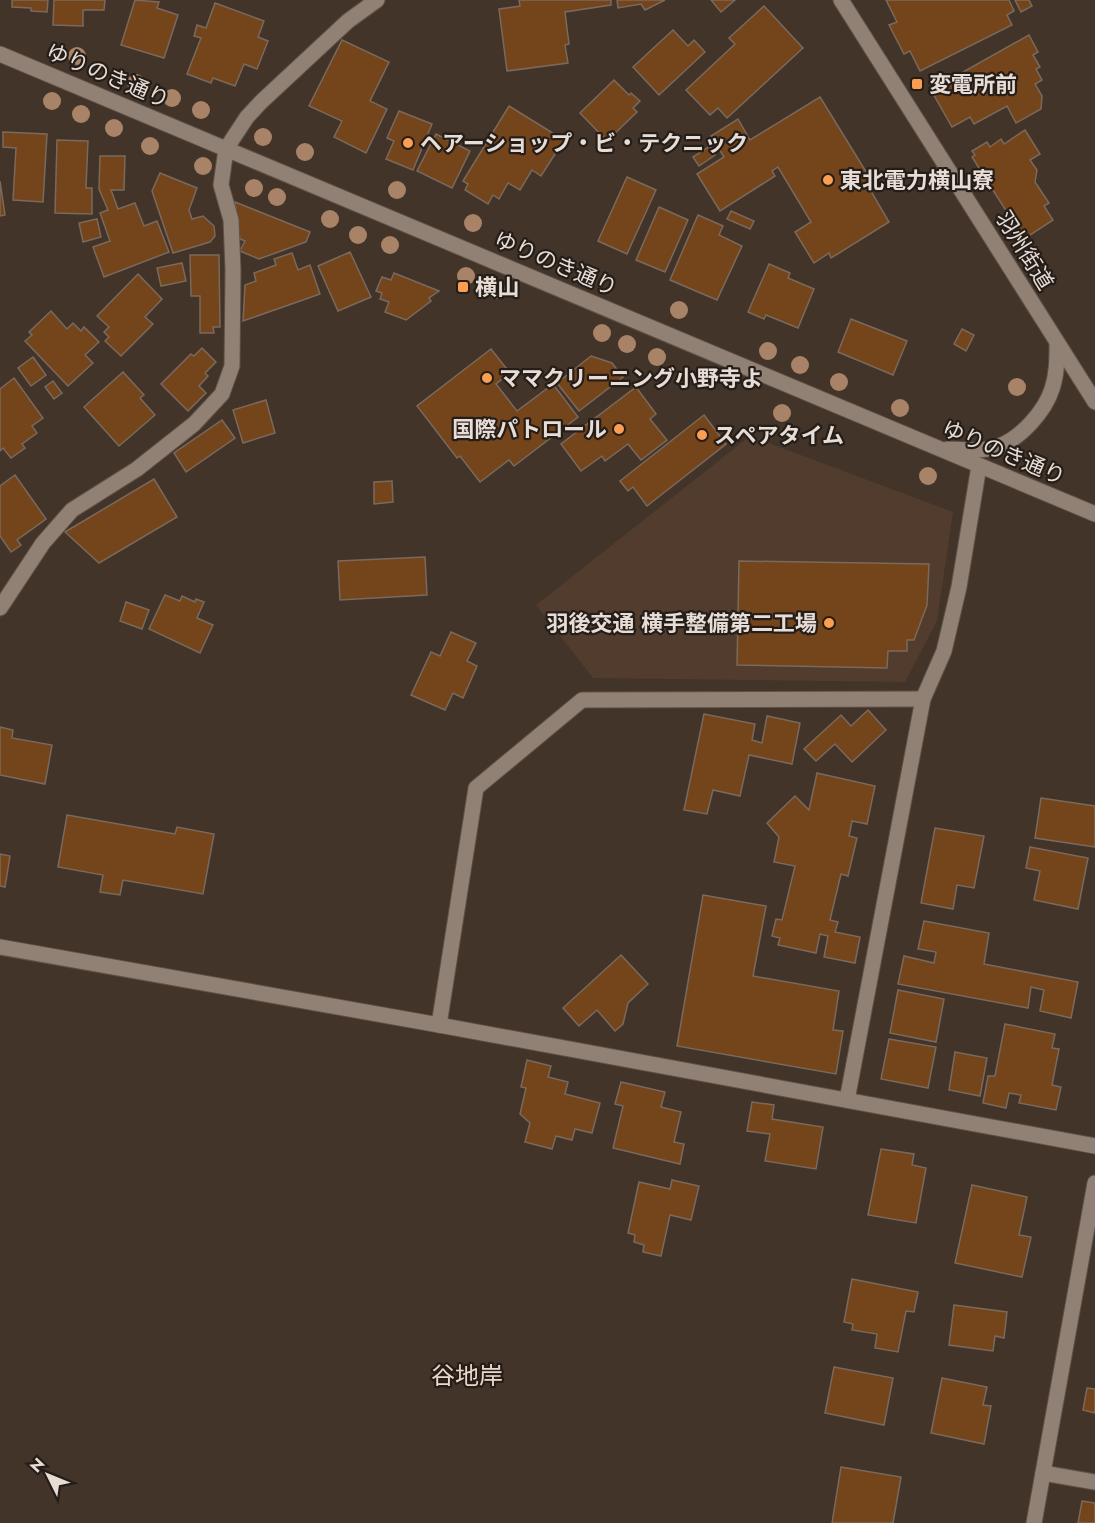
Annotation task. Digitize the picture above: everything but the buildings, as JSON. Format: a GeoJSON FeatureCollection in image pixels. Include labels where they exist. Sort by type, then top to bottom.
{"type":"FeatureCollection","features":[{"type":"Feature","properties":{"kind":"street"},"geometry":{"type":"LineString","coordinates":[[0,608],[43,543],[72,510],[137,469],[194,424],[222,394],[232,366],[233,306],[231,220],[221,185],[226,149],[247,117],[261,102],[348,21],[377,0]]}},
{"type":"Feature","properties":{"kind":"street","name":"羽州街道"},"geometry":{"type":"LineString","coordinates":[[841,0],[1095,402]]}},
{"type":"Feature","properties":{"kind":"street","name":"ゆりのき通り"},"geometry":{"type":"LineString","coordinates":[[0,54],[1095,514]]}},
{"type":"Feature","properties":{"kind":"street"},"geometry":{"type":"LineString","coordinates":[[939,449],[978,450],[999,446],[1022,432],[1039,414],[1052,392],[1058,364],[1057,343]]}},
{"type":"Feature","properties":{"kind":"street"},"geometry":{"type":"LineString","coordinates":[[847,1100],[923,699],[944,651],[959,587],[979,466]]}},
{"type":"Feature","properties":{"kind":"street"},"geometry":{"type":"LineString","coordinates":[[439,1025],[476,788],[582,700],[923,699]]}},
{"type":"Feature","properties":{"kind":"street"},"geometry":{"type":"LineString","coordinates":[[0,947],[1095,1146]]}},
{"type":"Feature","properties":{"kind":"street"},"geometry":{"type":"LineString","coordinates":[[1035,1523],[1095,1183]]}},
{"type":"Feature","properties":{"kind":"street"},"geometry":{"type":"LineString","coordinates":[[1043,1473],[1095,1482]]}},
{"type":"Feature","properties":{"kind":"shaded area"},"geometry":{"type":"Polygon","coordinates":[[[750,436],[953,512],[937,621],[905,682],[593,678],[536,605],[750,436]]]}},
{"type":"Feature","properties":{"kind":"place","name":"変電所前"},"geometry":{"type":"Point","coordinates":[917,84]}},
{"type":"Feature","properties":{"kind":"place","name":"ヘアーショップ・ビ・テクニック"},"geometry":{"type":"Point","coordinates":[408,143]}},
{"type":"Feature","properties":{"kind":"place","name":"東北電力横山寮"},"geometry":{"type":"Point","coordinates":[828,180]}},
{"type":"Feature","properties":{"kind":"place","name":"横山"},"geometry":{"type":"Point","coordinates":[463,287]}},
{"type":"Feature","properties":{"kind":"place","name":"ママクリーニング小野寺よ"},"geometry":{"type":"Point","coordinates":[487,378]}},
{"type":"Feature","properties":{"kind":"place","name":"国際パトロール"},"geometry":{"type":"Point","coordinates":[619,429]}},
{"type":"Feature","properties":{"kind":"place","name":"スペアタイム"},"geometry":{"type":"Point","coordinates":[702,435]}},
{"type":"Feature","properties":{"kind":"place","name":"羽後交通 横手整備第二工場"},"geometry":{"type":"Point","coordinates":[829,623]}},
{"type":"Feature","properties":{"kind":"district","name":"谷地岸"},"geometry":{"type":"Point","coordinates":[467,1375]}}]}
